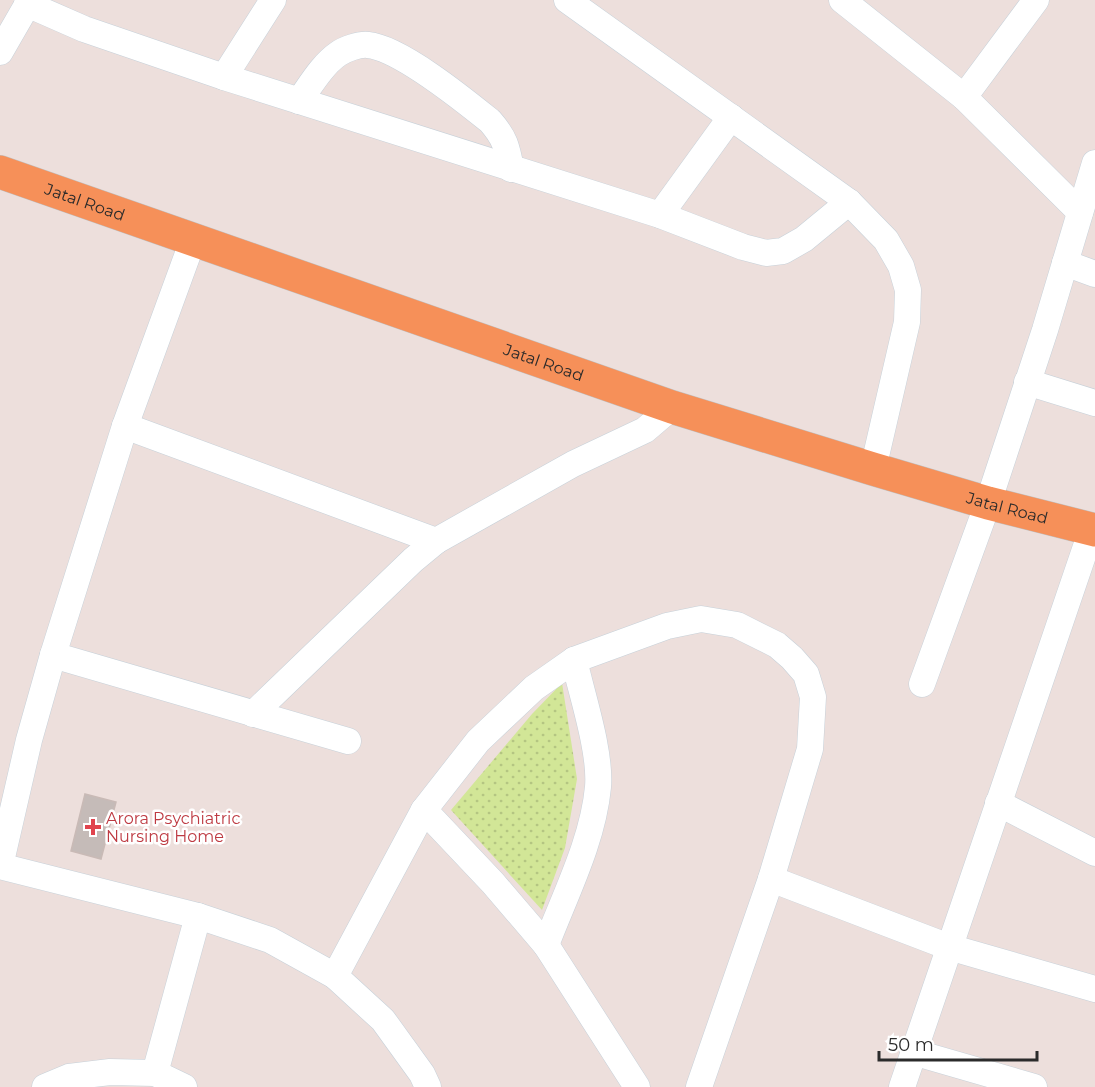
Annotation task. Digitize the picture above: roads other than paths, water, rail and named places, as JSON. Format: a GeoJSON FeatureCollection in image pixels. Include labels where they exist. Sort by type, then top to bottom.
{"type":"FeatureCollection","features":[{"type":"Feature","properties":{"kind":"main road","name":"Jatal Road"},"geometry":{"type":"LineString","coordinates":[[0,172],[672,407],[988,503],[1094,530]]}},
{"type":"Feature","properties":{"kind":"street"},"geometry":{"type":"LineString","coordinates":[[224,77],[273,0]]}},
{"type":"Feature","properties":{"kind":"street"},"geometry":{"type":"LineString","coordinates":[[567,0],[849,202],[886,240],[901,266],[909,290],[907,322],[873,469]]}},
{"type":"Feature","properties":{"kind":"street"},"geometry":{"type":"LineString","coordinates":[[842,0],[964,97],[1080,212]]}},
{"type":"Feature","properties":{"kind":"street"},"geometry":{"type":"LineString","coordinates":[[964,97],[1036,0]]}},
{"type":"Feature","properties":{"kind":"street"},"geometry":{"type":"LineString","coordinates":[[0,52],[28,2],[84,29],[224,77],[660,215],[743,247],[766,253],[783,250],[804,239],[849,202]]}},
{"type":"Feature","properties":{"kind":"street"},"geometry":{"type":"LineString","coordinates":[[299,101],[338,54],[354,46],[368,45],[390,52],[413,65],[490,121],[507,144],[511,169]]}},
{"type":"Feature","properties":{"kind":"street"},"geometry":{"type":"LineString","coordinates":[[660,215],[731,117]]}},
{"type":"Feature","properties":{"kind":"street"},"geometry":{"type":"LineString","coordinates":[[922,684],[988,503],[1094,171]]}},
{"type":"Feature","properties":{"kind":"street"},"geometry":{"type":"LineString","coordinates":[[193,240],[125,426],[52,655],[29,740],[0,866],[198,916],[270,940],[335,976],[383,1020],[422,1074],[428,1087]]}},
{"type":"Feature","properties":{"kind":"street"},"geometry":{"type":"LineString","coordinates":[[1065,263],[1095,274]]}},
{"type":"Feature","properties":{"kind":"street"},"geometry":{"type":"LineString","coordinates":[[1027,382],[1095,403]]}},
{"type":"Feature","properties":{"kind":"street"},"geometry":{"type":"LineString","coordinates":[[253,714],[413,560],[436,541],[573,464],[645,430],[672,407]]}},
{"type":"Feature","properties":{"kind":"street"},"geometry":{"type":"LineString","coordinates":[[125,426],[436,541]]}},
{"type":"Feature","properties":{"kind":"street"},"geometry":{"type":"LineString","coordinates":[[902,1087],[1094,530]]}},
{"type":"Feature","properties":{"kind":"street"},"geometry":{"type":"LineString","coordinates":[[335,976],[424,810],[478,741],[534,688],[574,660],[666,626],[701,619],[737,625],[777,645],[806,674],[813,697],[810,749],[771,879],[699,1087]]}},
{"type":"Feature","properties":{"kind":"street"},"geometry":{"type":"LineString","coordinates":[[52,655],[348,741]]}},
{"type":"Feature","properties":{"kind":"street"},"geometry":{"type":"LineString","coordinates":[[546,945],[582,851],[593,816],[598,786],[597,759],[574,660]]}},
{"type":"Feature","properties":{"kind":"street"},"geometry":{"type":"LineString","coordinates":[[999,803],[1095,853]]}},
{"type":"Feature","properties":{"kind":"street"},"geometry":{"type":"LineString","coordinates":[[424,810],[493,883],[546,945],[637,1087]]}},
{"type":"Feature","properties":{"kind":"street"},"geometry":{"type":"LineString","coordinates":[[771,879],[949,947],[1095,989]]}},
{"type":"Feature","properties":{"kind":"street"},"geometry":{"type":"LineString","coordinates":[[155,1073],[198,916]]}},
{"type":"Feature","properties":{"kind":"street"},"geometry":{"type":"LineString","coordinates":[[913,1052],[1034,1087]]}},
{"type":"Feature","properties":{"kind":"street"},"geometry":{"type":"LineString","coordinates":[[45,1087],[69,1077],[110,1072],[155,1073],[183,1087]]}},
{"type":"Feature","properties":{"kind":"place","name":"Arora Psychiatric Nursing Home"},"geometry":{"type":"Point","coordinates":[93,827]}}]}
